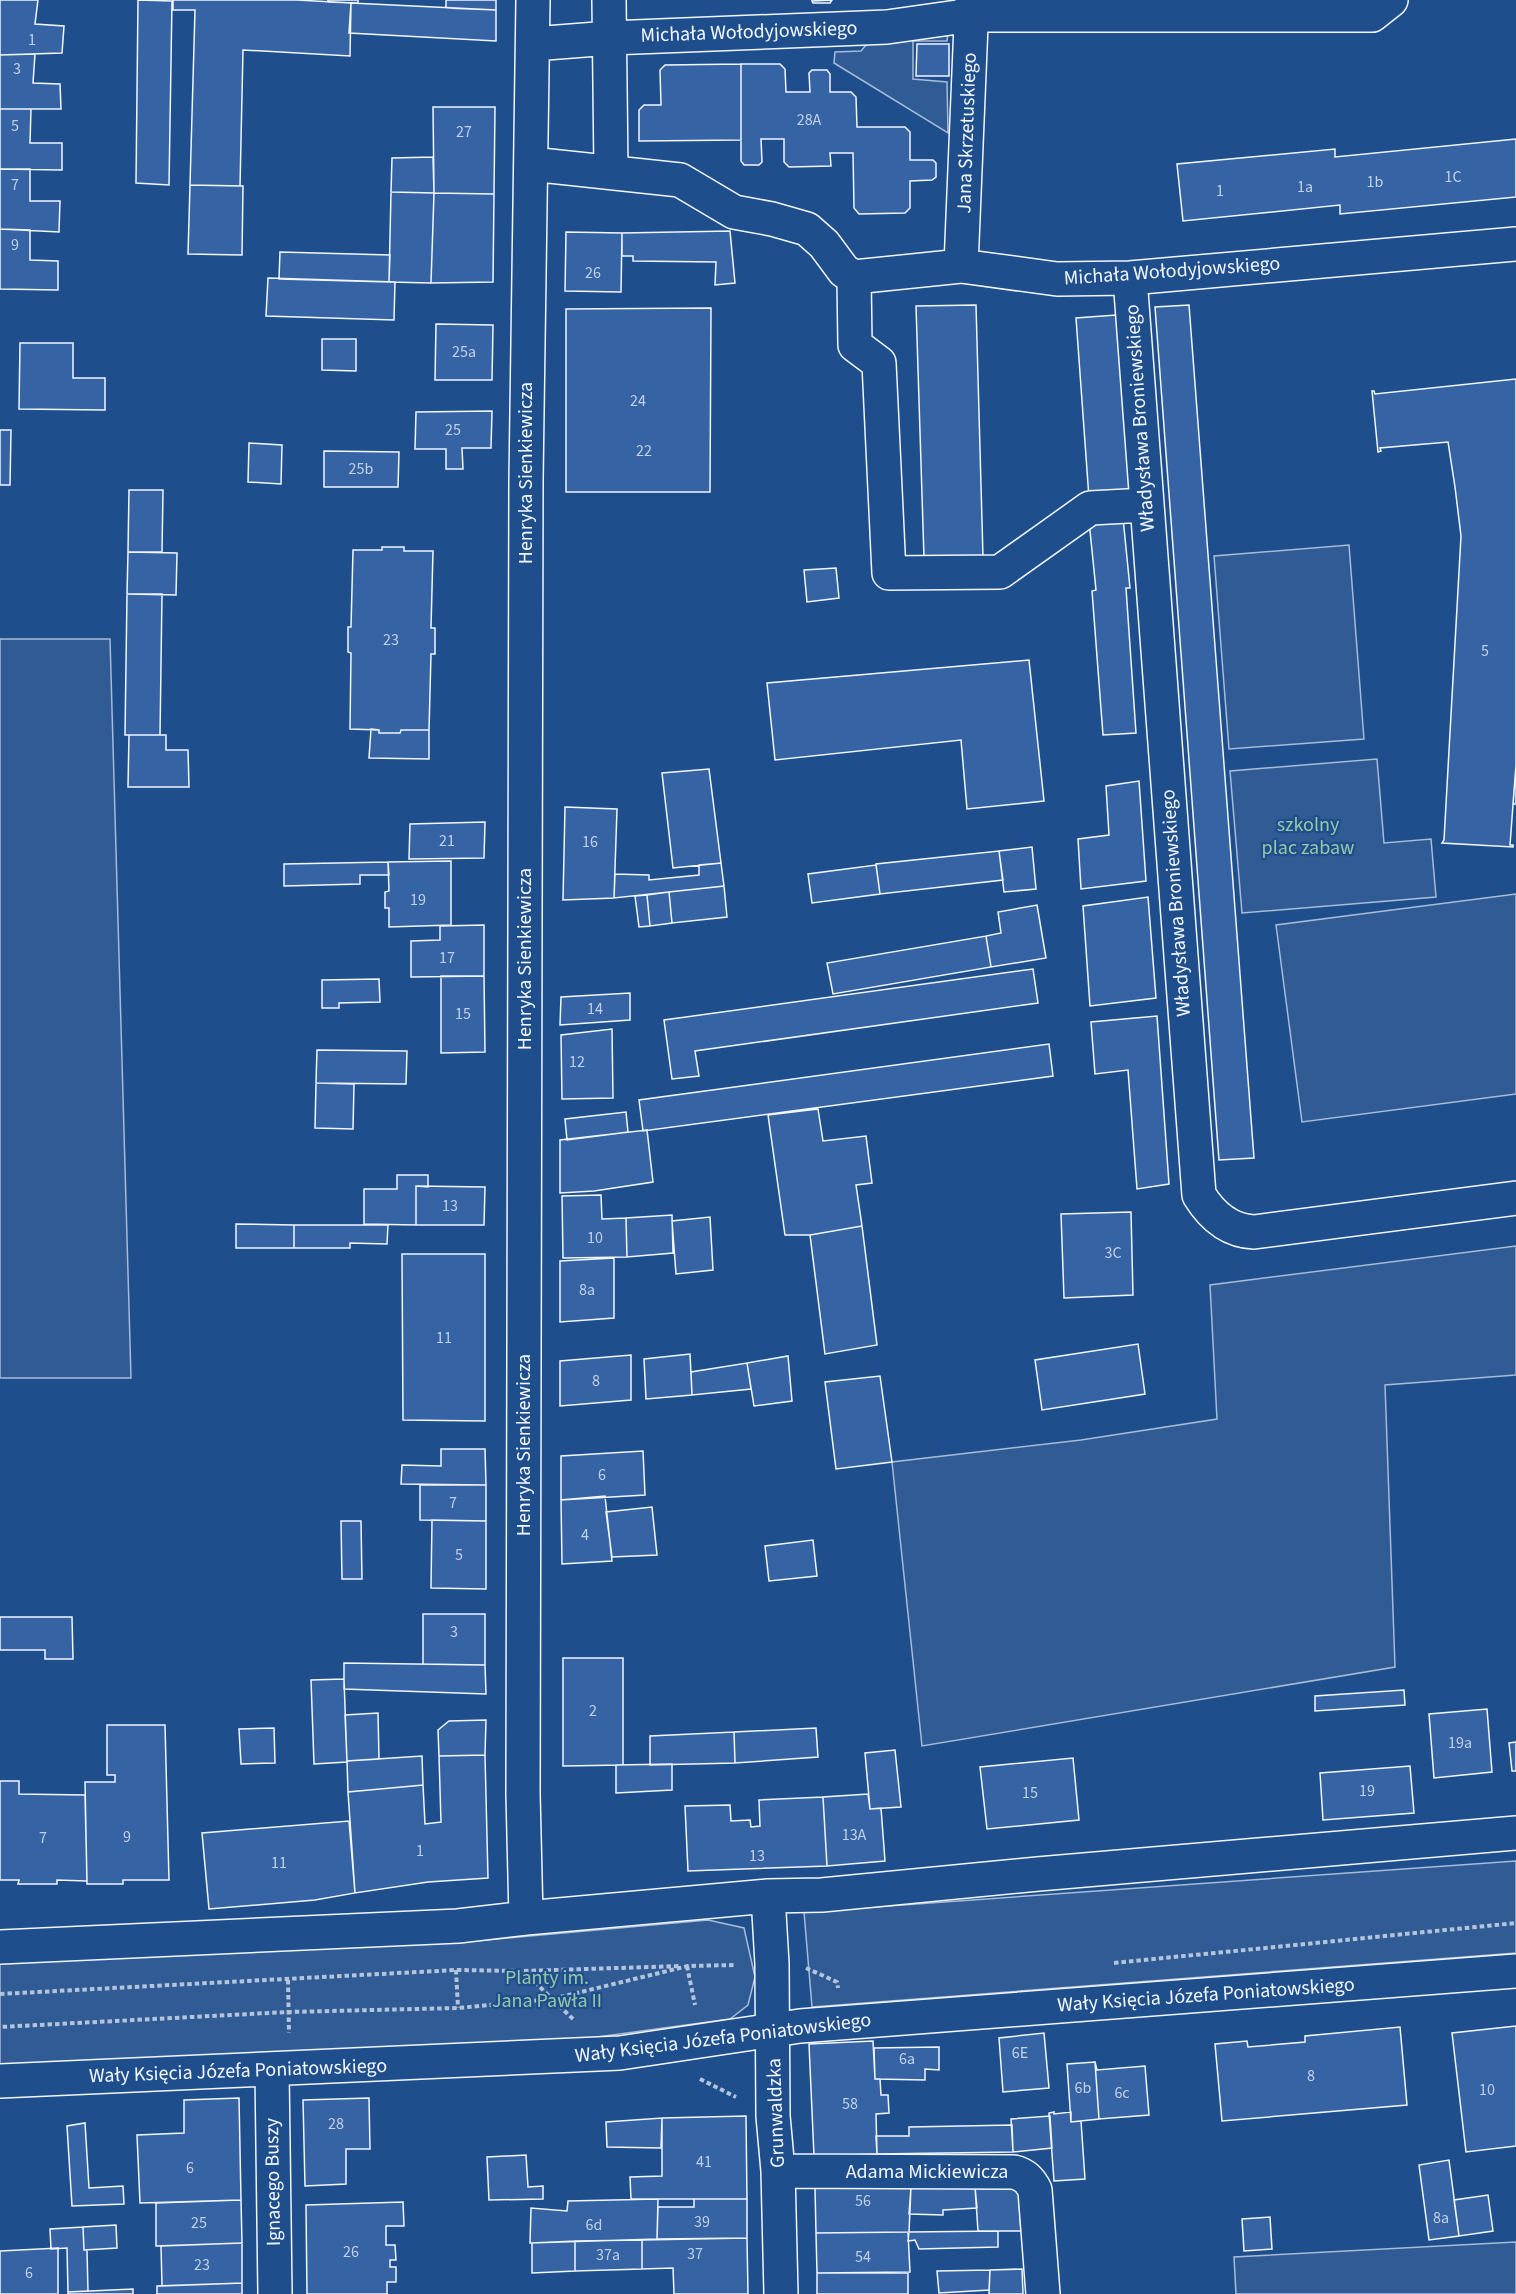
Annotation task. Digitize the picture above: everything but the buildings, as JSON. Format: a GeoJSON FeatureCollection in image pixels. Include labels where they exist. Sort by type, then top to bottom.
{"type":"FeatureCollection","features":[{"type":"Feature","properties":{"kind":"street","name":"Henryka Sienkiewicza"},"geometry":{"type":"LineString","coordinates":[[526,1918],[523,1747],[526,480],[533,0]]}},
{"type":"Feature","properties":{"kind":"street"},"geometry":{"type":"LineString","coordinates":[[609,0],[611,171]]}},
{"type":"Feature","properties":{"kind":"street","name":"Michała Wołodyjowskiego"},"geometry":{"type":"LineString","coordinates":[[533,44],[610,38],[887,27],[972,8],[1372,15],[1391,0]]}},
{"type":"Feature","properties":{"kind":"street","name":"Jana Skrzetuskiego"},"geometry":{"type":"LineString","coordinates":[[961,266],[972,8]]}},
{"type":"Feature","properties":{"kind":"street"},"geometry":{"type":"LineString","coordinates":[[531,164],[680,180],[734,212],[772,219],[807,229],[824,244],[844,272],[854,277],[855,345],[879,363],[889,573],[1000,572],[1090,508],[1146,505]]}},
{"type":"Feature","properties":{"kind":"street","name":"Michała Wołodyjowskiego"},"geometry":{"type":"LineString","coordinates":[[854,277],[961,266],[1057,279],[1130,278],[1516,244]]}},
{"type":"Feature","properties":{"kind":"street","name":"Władysława Broniewskiego"},"geometry":{"type":"LineString","coordinates":[[1130,278],[1199,1194],[1208,1209],[1218,1219],[1240,1231],[1254,1232],[1516,1198]]}},
{"type":"Feature","properties":{"kind":"street"},"geometry":{"type":"LineString","coordinates":[[0,1947],[458,1926],[768,1896],[822,1895],[1516,1833]]}},
{"type":"Feature","properties":{"kind":"street","name":"Grunwaldzka"},"geometry":{"type":"LineString","coordinates":[[768,1896],[781,2294]]}},
{"type":"Feature","properties":{"kind":"street","name":"Wały Księcia Józefa Poniatowskiego"},"geometry":{"type":"LineString","coordinates":[[0,2081],[272,2071],[620,2054],[774,2029],[1516,1971]]}},
{"type":"Feature","properties":{"kind":"street","name":"Ignacego Buszy"},"geometry":{"type":"LineString","coordinates":[[272,2071],[275,2294]]}},
{"type":"Feature","properties":{"kind":"street","name":"Adama Mickiewicza"},"geometry":{"type":"LineString","coordinates":[[778,2171],[1014,2172],[1024,2175],[1031,2181],[1035,2190],[1043,2294]]}},
{"type":"Feature","properties":{"kind":"path"},"geometry":{"type":"LineString","coordinates":[[1113,1963],[1516,1923]]}},
{"type":"Feature","properties":{"kind":"path"},"geometry":{"type":"LineString","coordinates":[[0,1994],[456,1970],[524,1971],[772,1964],[798,1964],[837,1982],[839,1992]]}},
{"type":"Feature","properties":{"kind":"path"},"geometry":{"type":"LineString","coordinates":[[0,2026],[288,2012],[458,2008],[552,2000],[688,1966]]}},
{"type":"Feature","properties":{"kind":"path"},"geometry":{"type":"LineString","coordinates":[[456,1970],[458,2008]]}},
{"type":"Feature","properties":{"kind":"path"},"geometry":{"type":"LineString","coordinates":[[524,1971],[579,2024],[620,2054]]}},
{"type":"Feature","properties":{"kind":"path"},"geometry":{"type":"LineString","coordinates":[[288,1980],[289,2037]]}},
{"type":"Feature","properties":{"kind":"path"},"geometry":{"type":"LineString","coordinates":[[690,2078],[701,2079],[737,2097]]}},
{"type":"Feature","properties":{"kind":"green space"},"geometry":{"type":"Polygon","coordinates":[[[936,32],[948,33],[947,41],[913,41],[913,79],[947,82],[948,133],[834,63],[835,52],[861,51],[866,45],[936,32]]]}},
{"type":"Feature","properties":{"kind":"green space"},"geometry":{"type":"Polygon","coordinates":[[[1349,545],[1364,739],[1229,749],[1214,556],[1349,545]]]}},
{"type":"Feature","properties":{"kind":"green space"},"geometry":{"type":"Polygon","coordinates":[[[0,639],[110,639],[131,1378],[0,1378],[0,639]]]}},
{"type":"Feature","properties":{"kind":"green space","name":"szkolny plac zabaw"},"geometry":{"type":"Polygon","coordinates":[[[1377,759],[1384,843],[1431,839],[1436,897],[1242,913],[1230,771],[1377,759]]]}},
{"type":"Feature","properties":{"kind":"green space"},"geometry":{"type":"Polygon","coordinates":[[[1516,894],[1516,1094],[1302,1122],[1276,925],[1516,894]]]}},
{"type":"Feature","properties":{"kind":"green space"},"geometry":{"type":"Polygon","coordinates":[[[1516,1246],[1516,1375],[1385,1385],[1395,1667],[922,1746],[892,1462],[1081,1440],[1217,1419],[1210,1285],[1516,1246]]]}},
{"type":"Feature","properties":{"kind":"green space"},"geometry":{"type":"Polygon","coordinates":[[[1516,1861],[1516,1953],[812,2007],[804,1912],[1516,1861]]]}},
{"type":"Feature","properties":{"kind":"green space","name":"Planty im. Jana Pawła II"},"geometry":{"type":"Polygon","coordinates":[[[708,1920],[744,1928],[755,1977],[748,2005],[730,2019],[553,2043],[0,2067],[0,1962],[486,1940],[708,1920]]]}},
{"type":"Feature","properties":{"kind":"green space"},"geometry":{"type":"Polygon","coordinates":[[[1516,2242],[1516,2294],[1236,2294],[1234,2257],[1516,2242]]]}}]}
